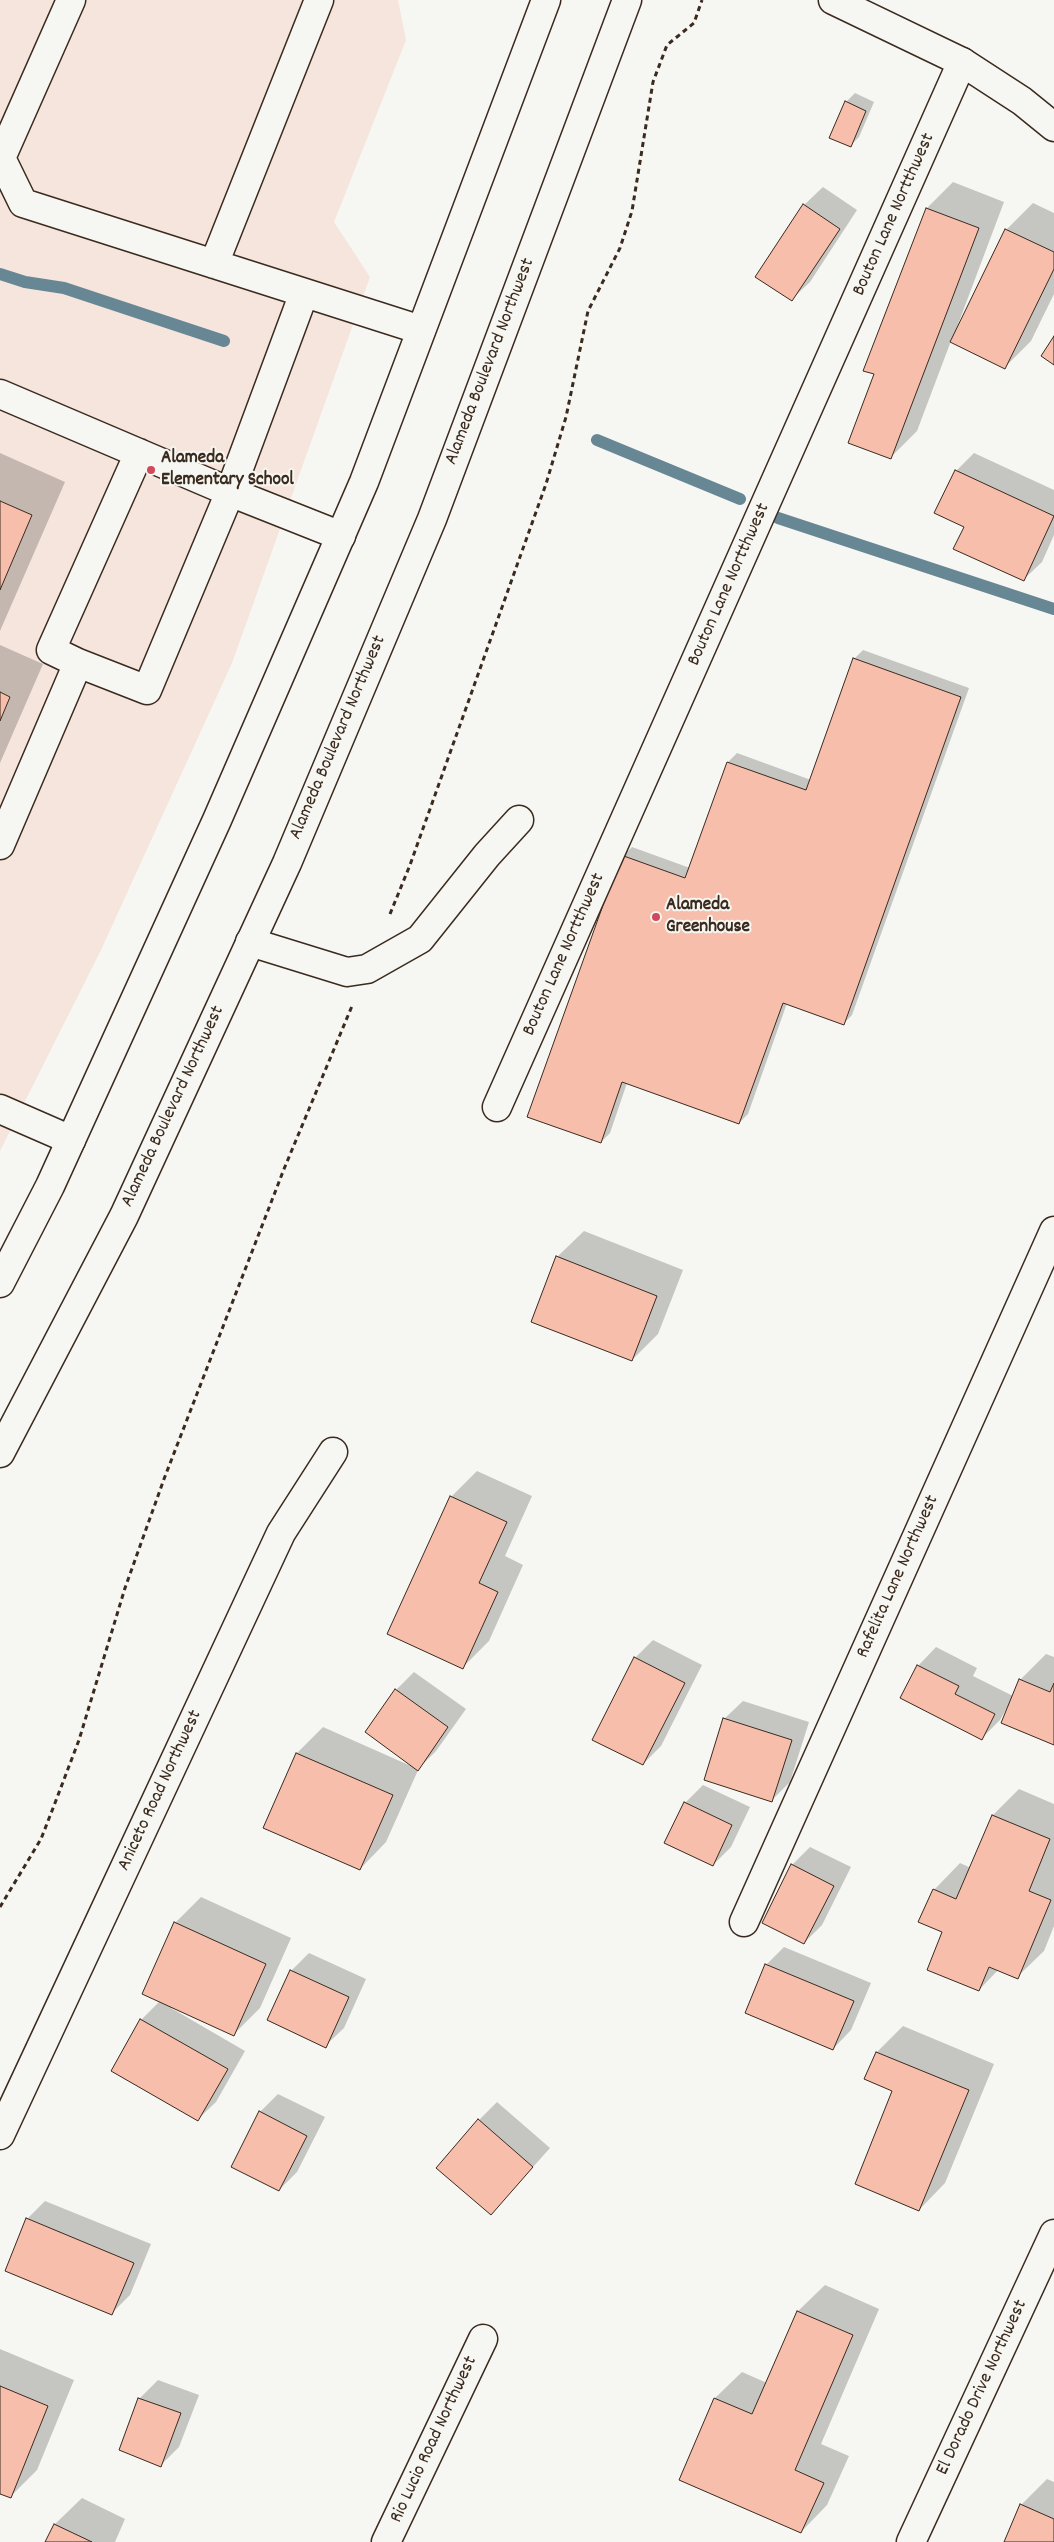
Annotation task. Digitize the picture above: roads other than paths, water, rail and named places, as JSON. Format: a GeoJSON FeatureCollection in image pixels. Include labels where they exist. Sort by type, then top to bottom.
{"type":"FeatureCollection","features":[{"type":"Feature","properties":{"kind":"main road"},"geometry":{"type":"LineString","coordinates":[[71,0],[1,158],[23,203],[422,330]]}},
{"type":"Feature","properties":{"kind":"main road"},"geometry":{"type":"LineString","coordinates":[[214,264],[320,0]]}},
{"type":"Feature","properties":{"kind":"main road"},"geometry":{"type":"LineString","coordinates":[[0,1283],[71,1140],[213,829],[364,482],[546,0]]}},
{"type":"Feature","properties":{"kind":"main road","name":"Alameda Boulevard Northwest"},"geometry":{"type":"LineString","coordinates":[[0,1454],[124,1216],[287,863],[432,519],[627,0]]}},
{"type":"Feature","properties":{"kind":"main road"},"geometry":{"type":"LineString","coordinates":[[833,0],[962,62],[1022,101],[1054,127]]}},
{"type":"Feature","properties":{"kind":"main road","name":"Bouton Lane Nortthwest"},"geometry":{"type":"LineString","coordinates":[[497,1107],[962,62]]}},
{"type":"Feature","properties":{"kind":"main road"},"geometry":{"type":"LineString","coordinates":[[139,453],[52,650],[78,663],[148,690],[230,492],[304,294]]}},
{"type":"Feature","properties":{"kind":"main road"},"geometry":{"type":"LineString","coordinates":[[0,394],[230,492],[341,536]]}},
{"type":"Feature","properties":{"kind":"main road"},"geometry":{"type":"LineString","coordinates":[[0,845],[78,663]]}},
{"type":"Feature","properties":{"kind":"main road"},"geometry":{"type":"LineString","coordinates":[[250,942],[346,972],[367,969],[420,939],[487,855],[519,820]]}},
{"type":"Feature","properties":{"kind":"main road"},"geometry":{"type":"LineString","coordinates":[[0,1109],[71,1140]]}},
{"type":"Feature","properties":{"kind":"main road","name":"Rafelita Lane Northwest"},"geometry":{"type":"LineString","coordinates":[[744,1922],[1054,1231]]}},
{"type":"Feature","properties":{"kind":"main road","name":"Aniceto Road Northwest"},"geometry":{"type":"LineString","coordinates":[[0,2135],[281,1533],[333,1452]]}},
{"type":"Feature","properties":{"kind":"main road","name":"El Dorado Drive Northwest"},"geometry":{"type":"LineString","coordinates":[[911,2542],[1054,2234]]}},
{"type":"Feature","properties":{"kind":"main road","name":"Rio Lucio Road Northwest"},"geometry":{"type":"LineString","coordinates":[[386,2542],[483,2339]]}},
{"type":"Feature","properties":{"kind":"waterway"},"geometry":{"type":"LineString","coordinates":[[0,274],[25,282],[64,288],[224,341]]}},
{"type":"Feature","properties":{"kind":"waterway"},"geometry":{"type":"LineString","coordinates":[[597,440],[740,499]]}},
{"type":"Feature","properties":{"kind":"waterway"},"geometry":{"type":"LineString","coordinates":[[778,518],[1054,609]]}},
{"type":"Feature","properties":{"kind":"place","name":"Alameda Elementary School"},"geometry":{"type":"Point","coordinates":[151,470]}},
{"type":"Feature","properties":{"kind":"place","name":"Alameda Greenhouse"},"geometry":{"type":"Point","coordinates":[656,917]}}]}
